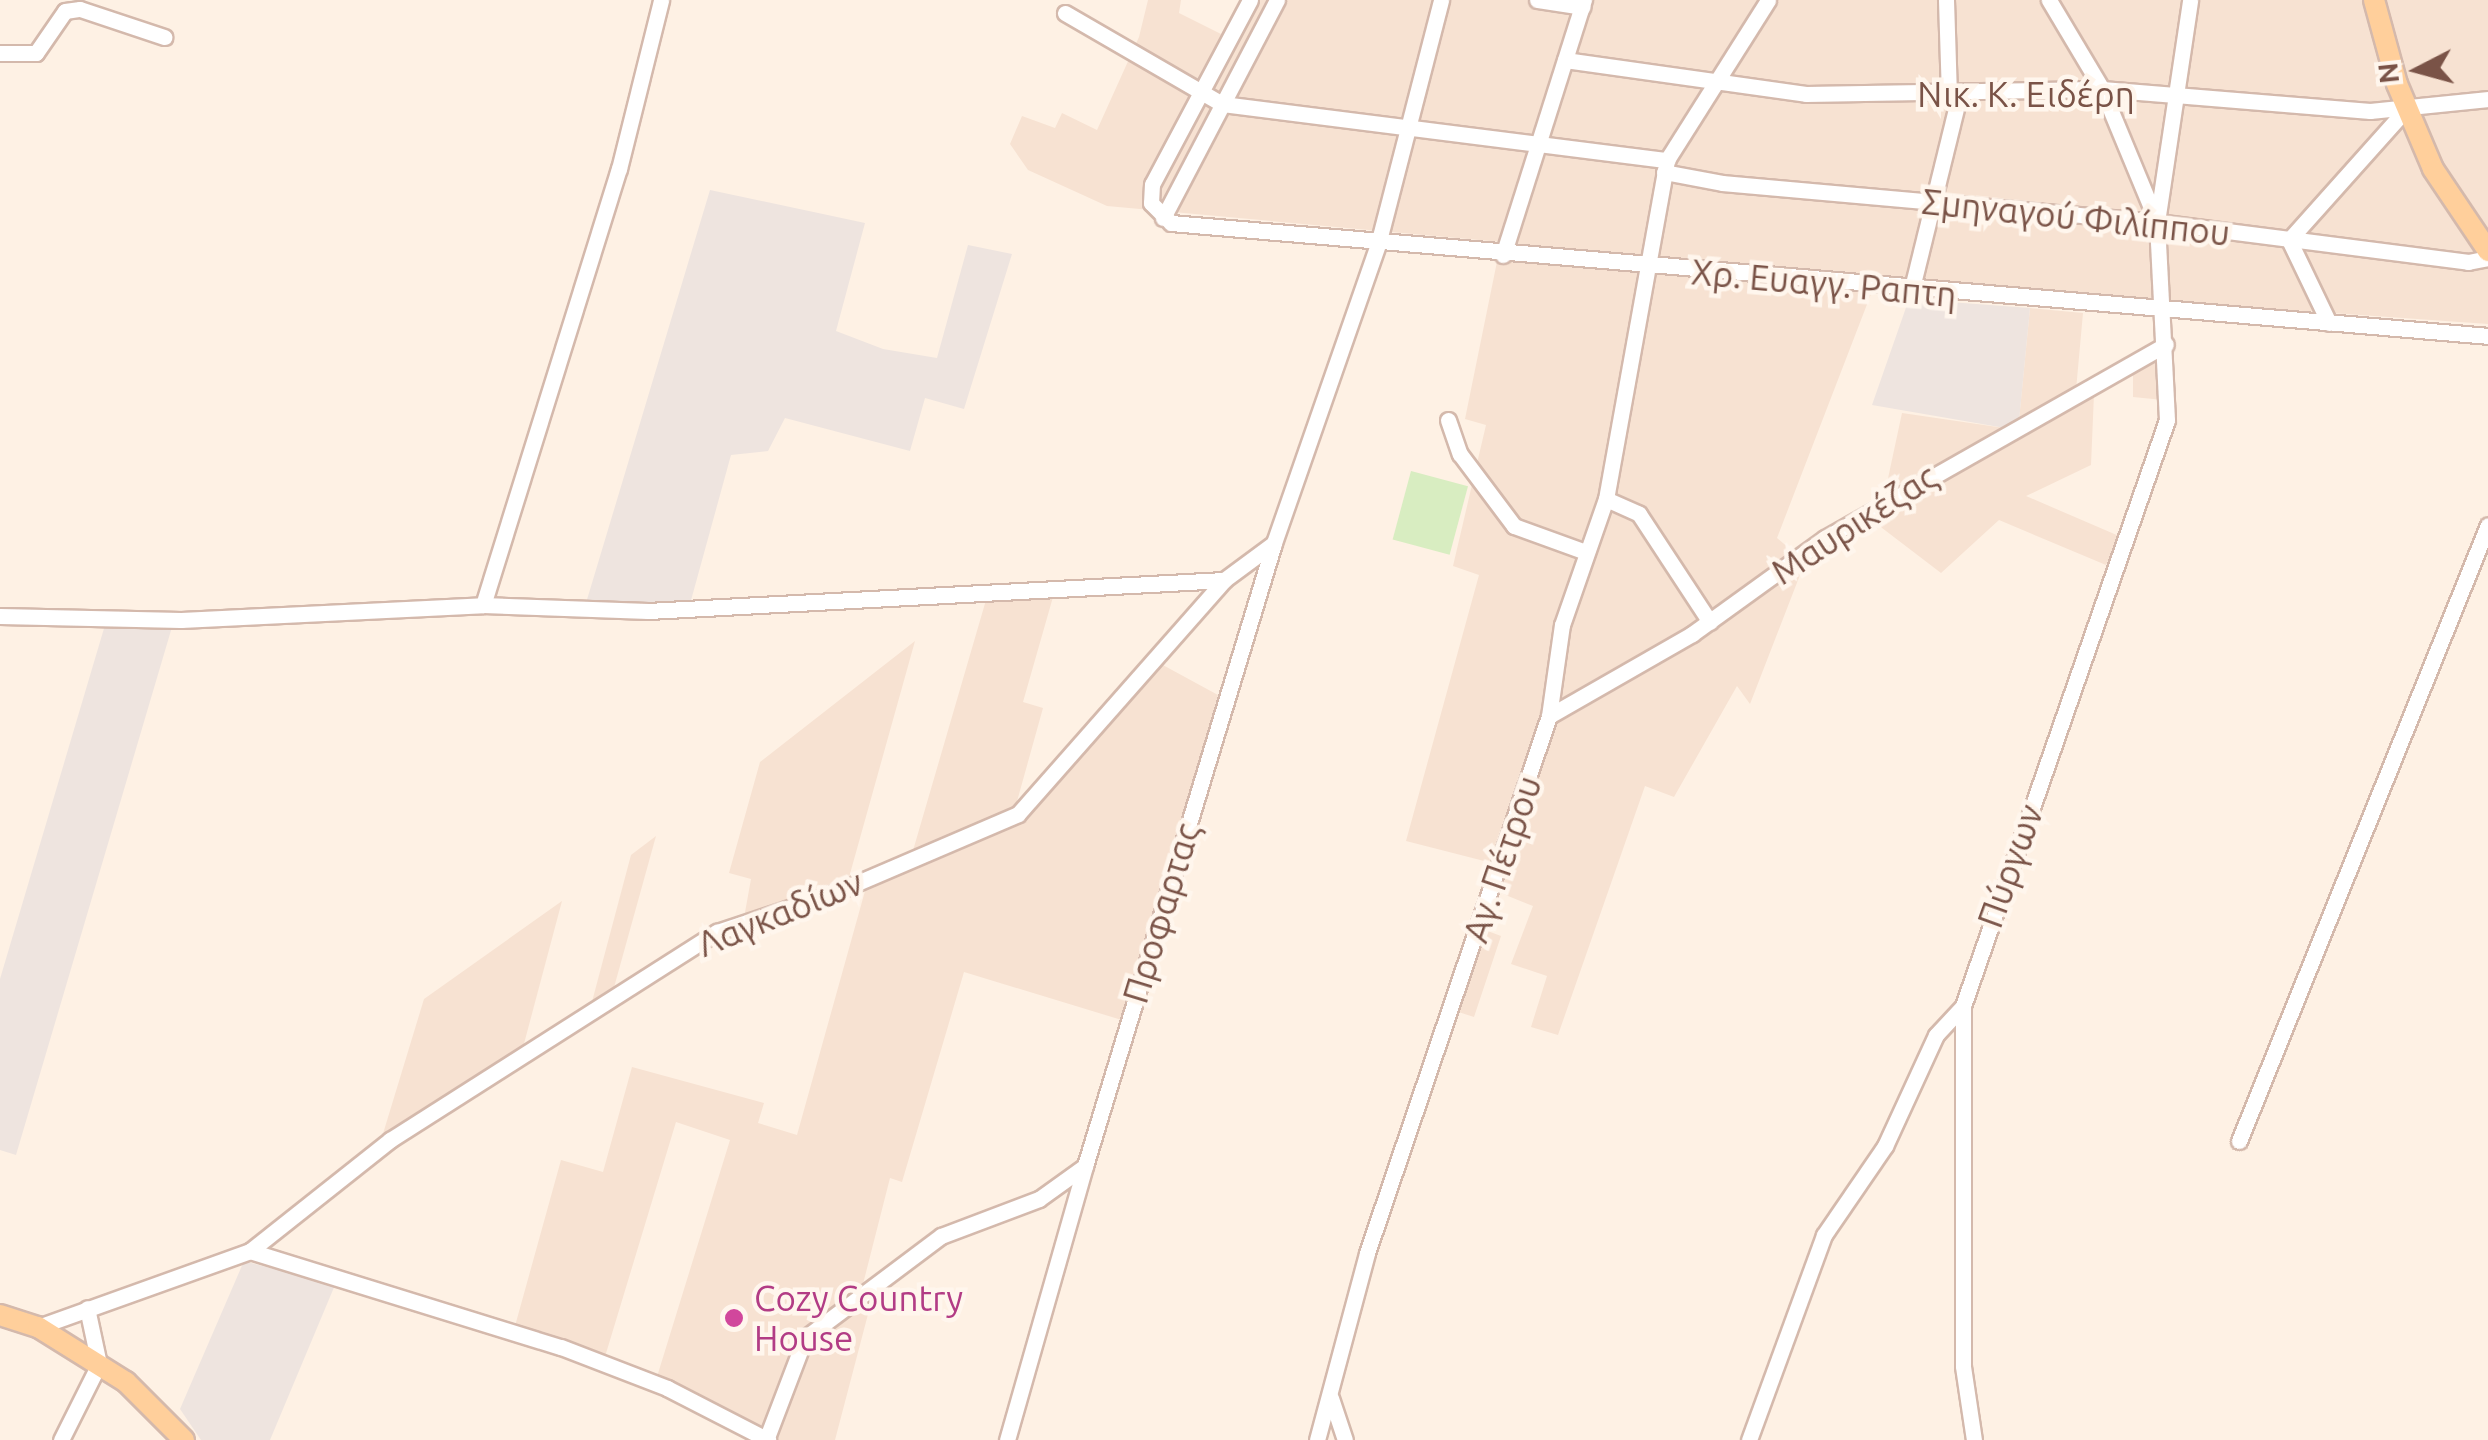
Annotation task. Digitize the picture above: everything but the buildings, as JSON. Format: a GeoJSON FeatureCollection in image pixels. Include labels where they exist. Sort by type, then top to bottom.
{"type":"FeatureCollection","features":[{"type":"Feature","properties":{"kind":"main road"},"geometry":{"type":"LineString","coordinates":[[2374,0],[2406,108],[2433,169],[2488,254]]}},
{"type":"Feature","properties":{"kind":"main road"},"geometry":{"type":"LineString","coordinates":[[0,1315],[38,1328],[99,1364],[184,1440]]}},
{"type":"Feature","properties":{"kind":"street"},"geometry":{"type":"LineString","coordinates":[[483,605],[620,170],[661,0]]}},
{"type":"Feature","properties":{"kind":"street"},"geometry":{"type":"LineString","coordinates":[[1250,0],[1152,184],[1151,204],[1163,218],[1277,0]]}},
{"type":"Feature","properties":{"kind":"street","name":"Προφαρτας"},"geometry":{"type":"LineString","coordinates":[[1007,1440],[1085,1166],[1274,543],[1378,244],[1404,128],[1441,0]]}},
{"type":"Feature","properties":{"kind":"street"},"geometry":{"type":"LineString","coordinates":[[1503,254],[1536,140],[1583,4],[1537,0]]}},
{"type":"Feature","properties":{"kind":"street"},"geometry":{"type":"LineString","coordinates":[[1666,166],[1768,0]]}},
{"type":"Feature","properties":{"kind":"street"},"geometry":{"type":"LineString","coordinates":[[1911,292],[1954,96],[1946,0]]}},
{"type":"Feature","properties":{"kind":"street"},"geometry":{"type":"LineString","coordinates":[[2049,0],[2102,89],[2157,222]]}},
{"type":"Feature","properties":{"kind":"street"},"geometry":{"type":"LineString","coordinates":[[2157,222],[2180,95],[2190,0]]}},
{"type":"Feature","properties":{"kind":"street"},"geometry":{"type":"LineString","coordinates":[[0,52],[36,53],[65,11],[80,10],[164,37]]}},
{"type":"Feature","properties":{"kind":"street","name":"Σμηναγού Φιλίππου"},"geometry":{"type":"LineString","coordinates":[[1065,13],[1222,104],[1404,128],[1536,140],[1666,166],[1932,203],[2157,222],[2468,262],[2488,254]]}},
{"type":"Feature","properties":{"kind":"street","name":"Νικ. Κ. Ειδέρη"},"geometry":{"type":"LineString","coordinates":[[1565,60],[1806,94],[1954,96],[2102,89],[2406,108],[2488,100]]}},
{"type":"Feature","properties":{"kind":"street"},"geometry":{"type":"LineString","coordinates":[[2329,323],[2288,240],[2406,108]]}},
{"type":"Feature","properties":{"kind":"street","name":"Αγ. Πέτρου"},"geometry":{"type":"LineString","coordinates":[[1317,1440],[1367,1254],[1550,716],[1562,625],[1606,498],[1644,267],[1666,166]]}},
{"type":"Feature","properties":{"kind":"street","name":"Χρ. Ευαγγ. Ραπτη"},"geometry":{"type":"LineString","coordinates":[[1163,218],[1213,230],[1911,292],[2488,336]]}},
{"type":"Feature","properties":{"kind":"street","name":"Πύργων"},"geometry":{"type":"LineString","coordinates":[[1974,1440],[1963,1366],[1963,1006],[2162,436],[2166,344],[2157,222]]}},
{"type":"Feature","properties":{"kind":"street","name":"Μαυρικέζας"},"geometry":{"type":"LineString","coordinates":[[1550,716],[1710,622],[1826,538],[2166,344]]}},
{"type":"Feature","properties":{"kind":"street"},"geometry":{"type":"LineString","coordinates":[[1448,420],[1460,454],[1514,526],[1586,552]]}},
{"type":"Feature","properties":{"kind":"street"},"geometry":{"type":"LineString","coordinates":[[1606,498],[1639,514],[1710,622]]}},
{"type":"Feature","properties":{"kind":"street"},"geometry":{"type":"LineString","coordinates":[[2239,1141],[2488,525]]}},
{"type":"Feature","properties":{"kind":"street","name":"Λαγκαδίων"},"geometry":{"type":"LineString","coordinates":[[38,1328],[250,1251],[390,1140],[717,932],[834,893],[1018,814],[1224,580],[1274,543]]}},
{"type":"Feature","properties":{"kind":"street"},"geometry":{"type":"LineString","coordinates":[[0,616],[181,620],[483,605],[648,611],[1224,580]]}},
{"type":"Feature","properties":{"kind":"street"},"geometry":{"type":"LineString","coordinates":[[1749,1440],[1824,1235],[1885,1146],[1936,1036],[1963,1006]]}},
{"type":"Feature","properties":{"kind":"street"},"geometry":{"type":"LineString","coordinates":[[250,1251],[545,1341],[667,1388],[767,1440],[806,1338],[941,1236],[1038,1198],[1085,1166]]}},
{"type":"Feature","properties":{"kind":"street"},"geometry":{"type":"LineString","coordinates":[[62,1440],[99,1364],[87,1308]]}},
{"type":"Feature","properties":{"kind":"street"},"geometry":{"type":"LineString","coordinates":[[1331,1398],[1345,1440]]}},
{"type":"Feature","properties":{"kind":"shaded area"},"geometry":{"type":"Polygon","coordinates":[[[1148,0],[1181,0],[1179,13],[1221,34],[1239,0],[2488,0],[2488,324],[1876,281],[1777,538],[1805,562],[1750,704],[1737,686],[1674,797],[1645,786],[1558,1035],[1531,1027],[1547,976],[1511,964],[1533,906],[1498,892],[1485,930],[1501,936],[1474,1017],[1446,1008],[1492,863],[1406,841],[1479,575],[1453,566],[1486,425],[1465,419],[1501,242],[1107,206],[1028,170],[1010,144],[1022,116],[1055,128],[1062,113],[1097,130],[1139,37],[1148,0]]]}},
{"type":"Feature","properties":{"kind":"shaded area"},"geometry":{"type":"Polygon","coordinates":[[[710,190],[865,223],[836,331],[883,349],[937,358],[968,245],[1012,254],[964,409],[925,398],[910,451],[785,418],[768,451],[731,455],[690,604],[586,603],[710,190]]]}},
{"type":"Feature","properties":{"kind":"shaded area"},"geometry":{"type":"Polygon","coordinates":[[[1909,299],[2030,308],[2019,421],[2005,428],[1872,405],[1909,299]]]}},
{"type":"Feature","properties":{"kind":"shaded area"},"geometry":{"type":"Polygon","coordinates":[[[2030,308],[2083,313],[2075,401],[2094,394],[2091,465],[2026,496],[2119,536],[2106,565],[1999,520],[1941,573],[1869,518],[1881,511],[1902,413],[2018,430],[2030,308]]]}},
{"type":"Feature","properties":{"kind":"shaded area"},"geometry":{"type":"Polygon","coordinates":[[[2160,356],[2163,400],[2133,397],[2133,370],[2160,356]]]}},
{"type":"Feature","properties":{"kind":"shaded area"},"geometry":{"type":"Polygon","coordinates":[[[1053,597],[1023,702],[1043,708],[1016,805],[1031,809],[1161,664],[1218,695],[1125,1021],[964,972],[902,1182],[890,1178],[863,1284],[872,1299],[835,1440],[777,1440],[656,1380],[730,1140],[676,1122],[604,1360],[515,1326],[561,1160],[603,1172],[632,1067],[764,1103],[758,1123],[797,1135],[865,891],[742,929],[751,879],[729,873],[760,762],[915,641],[848,881],[912,854],[986,600],[1053,597]]]}},
{"type":"Feature","properties":{"kind":"shaded area"},"geometry":{"type":"Polygon","coordinates":[[[105,625],[172,627],[16,1155],[0,1150],[0,979],[105,625]]]}},
{"type":"Feature","properties":{"kind":"shaded area"},"geometry":{"type":"Polygon","coordinates":[[[656,836],[613,991],[589,1013],[631,855],[656,836]]]}},
{"type":"Feature","properties":{"kind":"shaded area"},"geometry":{"type":"Polygon","coordinates":[[[562,901],[521,1055],[382,1137],[424,999],[562,901]]]}},
{"type":"Feature","properties":{"kind":"shaded area"},"geometry":{"type":"Polygon","coordinates":[[[244,1261],[335,1285],[270,1440],[201,1440],[180,1409],[244,1261]]]}},
{"type":"Feature","properties":{"kind":"green space"},"geometry":{"type":"Polygon","coordinates":[[[1411,471],[1468,486],[1450,555],[1393,540],[1411,471]]]}},
{"type":"Feature","properties":{"kind":"place","name":"Cozy Country House"},"geometry":{"type":"Point","coordinates":[734,1318]}}]}
